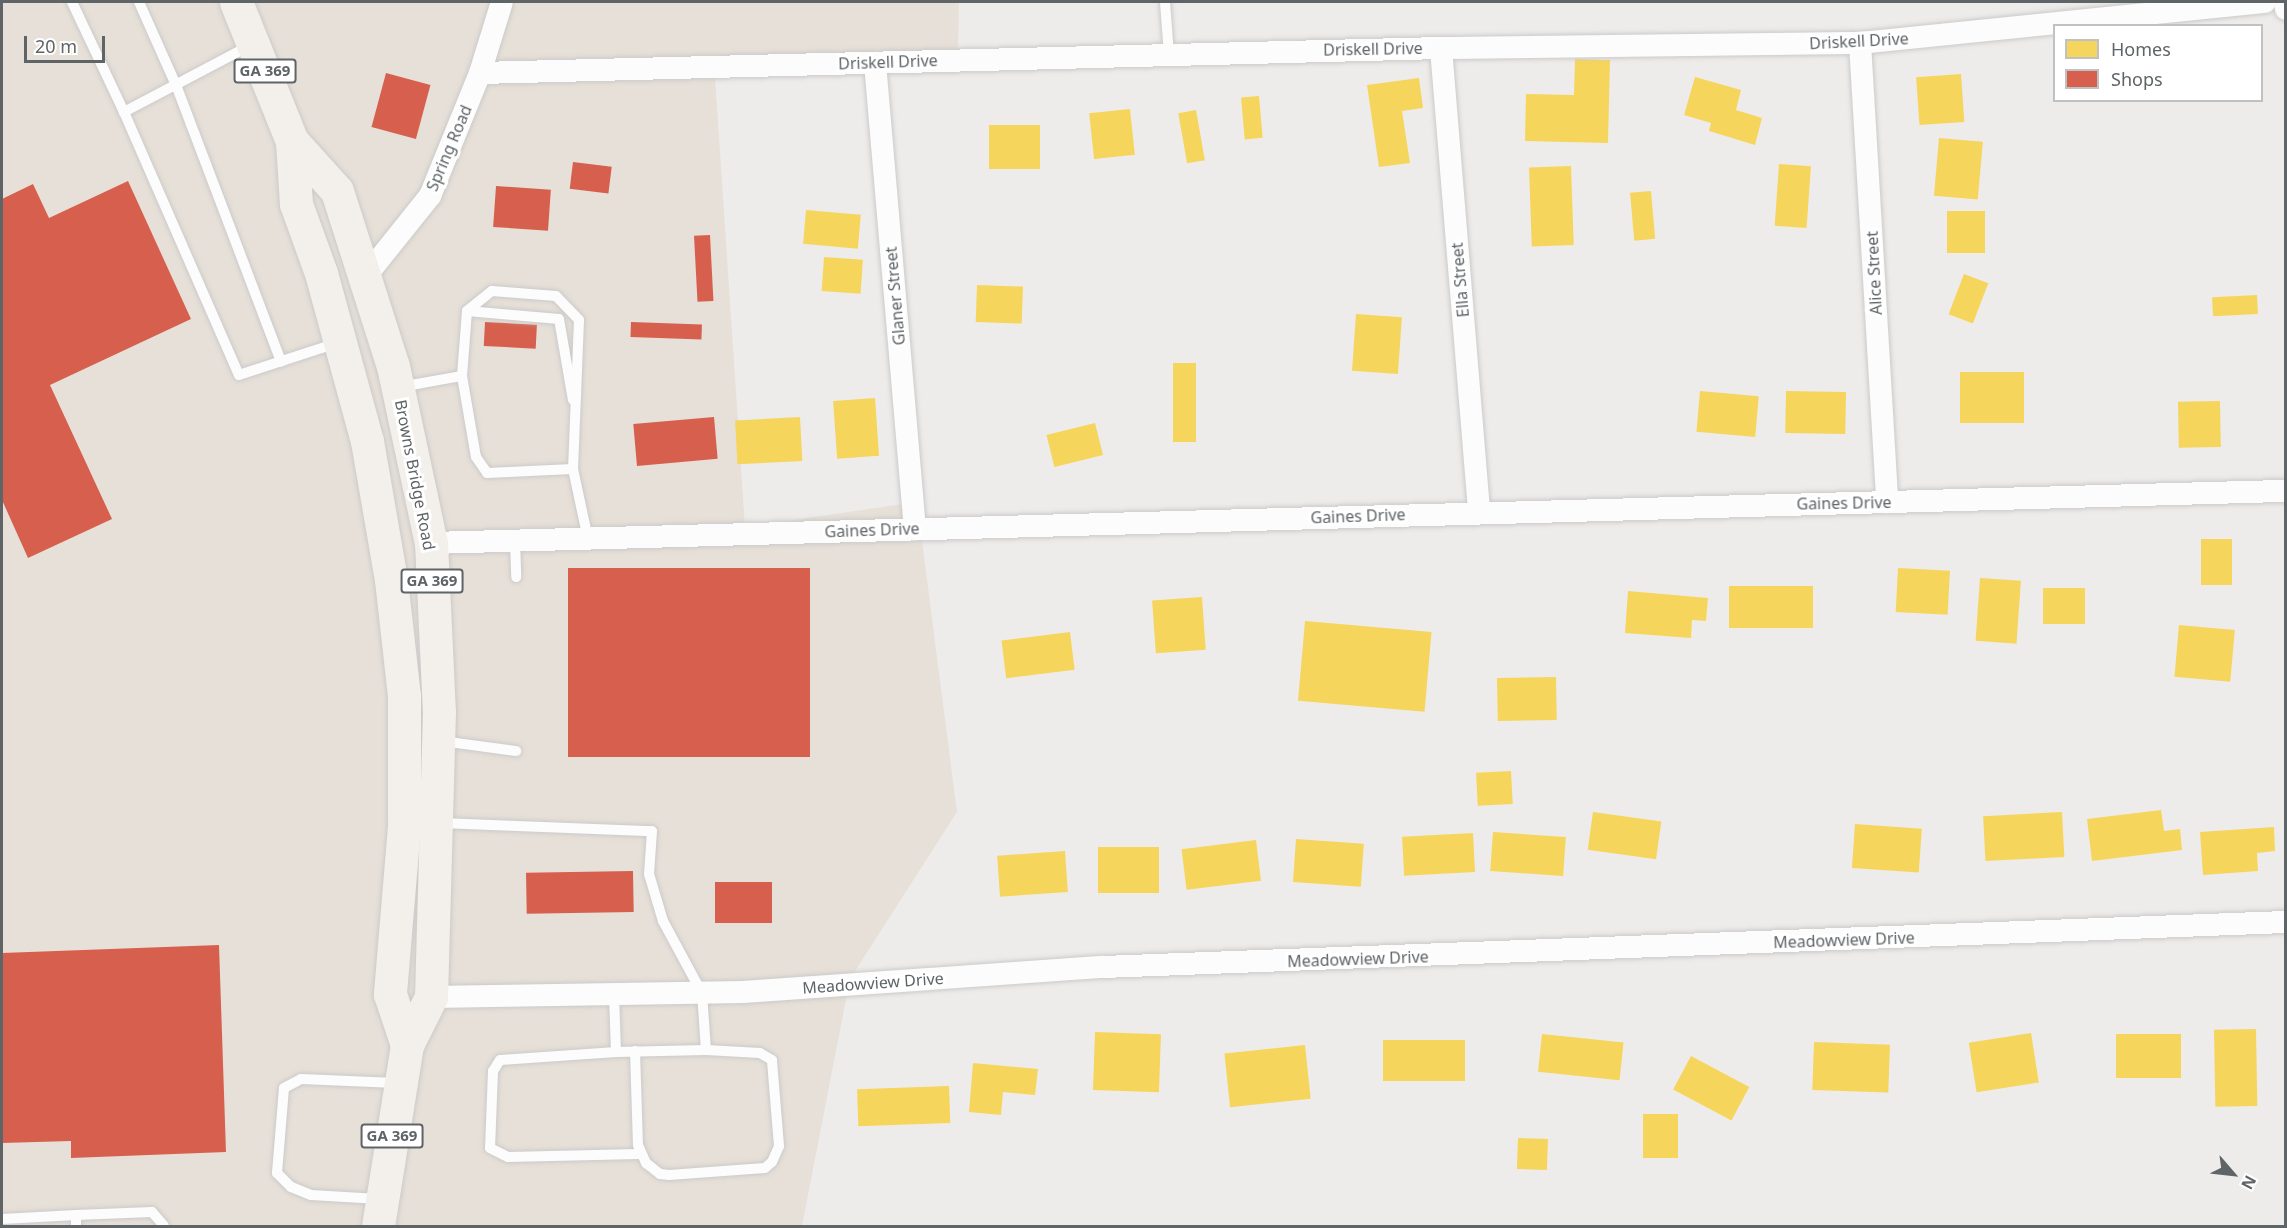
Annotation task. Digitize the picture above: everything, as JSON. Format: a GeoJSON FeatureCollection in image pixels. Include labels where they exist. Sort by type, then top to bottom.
{"type":"FeatureCollection","features":[{"type":"Feature","properties":{"kind":"main road","name":"Browns Bridge Road"},"geometry":{"type":"LineString","coordinates":[[236,2],[292,141],[296,204],[340,342],[367,441],[391,580],[404,695],[404,826],[390,994],[407,1045]]}},
{"type":"Feature","properties":{"kind":"main road","name":"Browns Bridge Road"},"geometry":{"type":"LineString","coordinates":[[292,141],[337,191],[398,388],[430,543],[439,740],[431,997],[407,1045],[381,1213]]}},
{"type":"Feature","properties":{"kind":"street","name":"Spring Road"},"geometry":{"type":"LineString","coordinates":[[365,277],[429,196],[480,73],[502,2]]}},
{"type":"Feature","properties":{"kind":"street","name":"Driskell Drive"},"geometry":{"type":"LineString","coordinates":[[480,73],[1441,48],[1860,43],[2265,2]]}},
{"type":"Feature","properties":{"kind":"street"},"geometry":{"type":"LineString","coordinates":[[2285,2],[2286,9]]}},
{"type":"Feature","properties":{"kind":"street","name":"Alice Street"},"geometry":{"type":"LineString","coordinates":[[1860,43],[1887,502]]}},
{"type":"Feature","properties":{"kind":"street","name":"Ella Street"},"geometry":{"type":"LineString","coordinates":[[1441,48],[1479,512]]}},
{"type":"Feature","properties":{"kind":"street","name":"Glaner Street"},"geometry":{"type":"LineString","coordinates":[[875,63],[915,529]]}},
{"type":"Feature","properties":{"kind":"street","name":"Gaines Drive"},"geometry":{"type":"LineString","coordinates":[[430,543],[2286,491]]}},
{"type":"Feature","properties":{"kind":"street","name":"Meadowview Drive"},"geometry":{"type":"LineString","coordinates":[[431,997],[702,993],[1103,967],[2286,922]]}},
{"type":"Feature","properties":{"kind":"lane"},"geometry":{"type":"LineString","coordinates":[[72,2],[124,112],[239,375],[340,342]]}},
{"type":"Feature","properties":{"kind":"lane"},"geometry":{"type":"LineString","coordinates":[[138,2],[176,85],[281,362]]}},
{"type":"Feature","properties":{"kind":"lane"},"geometry":{"type":"LineString","coordinates":[[1165,2],[1168,55]]}},
{"type":"Feature","properties":{"kind":"lane"},"geometry":{"type":"LineString","coordinates":[[124,112],[254,44]]}},
{"type":"Feature","properties":{"kind":"lane"},"geometry":{"type":"LineString","coordinates":[[573,469],[487,473],[476,457],[462,376],[467,311],[492,291],[555,296],[579,320],[573,469],[588,538]]}},
{"type":"Feature","properties":{"kind":"lane"},"geometry":{"type":"LineString","coordinates":[[467,311],[559,319],[566,374],[576,412]]}},
{"type":"Feature","properties":{"kind":"lane"},"geometry":{"type":"LineString","coordinates":[[398,388],[462,376]]}},
{"type":"Feature","properties":{"kind":"lane"},"geometry":{"type":"LineString","coordinates":[[515,541],[516,577]]}},
{"type":"Feature","properties":{"kind":"lane"},"geometry":{"type":"LineString","coordinates":[[439,740],[516,751]]}},
{"type":"Feature","properties":{"kind":"lane"},"geometry":{"type":"LineString","coordinates":[[437,822],[652,831],[649,874],[663,921],[702,993],[706,1050]]}},
{"type":"Feature","properties":{"kind":"lane"},"geometry":{"type":"LineString","coordinates":[[614,994],[616,1052]]}},
{"type":"Feature","properties":{"kind":"lane"},"geometry":{"type":"LineString","coordinates":[[635,1051],[639,1154],[651,1168],[669,1175],[753,1170],[772,1162],[779,1146],[772,1060],[760,1053],[706,1050],[635,1051],[501,1060],[493,1071],[490,1148],[494,1153],[508,1157],[639,1154]]}},
{"type":"Feature","properties":{"kind":"lane"},"geometry":{"type":"LineString","coordinates":[[381,1213],[311,1195],[291,1187],[277,1173],[284,1088],[301,1079],[400,1083]]}},
{"type":"Feature","properties":{"kind":"lane"},"geometry":{"type":"LineString","coordinates":[[2,1219],[152,1212],[164,1227]]}},
{"type":"Feature","properties":{"kind":"lane"},"geometry":{"type":"LineString","coordinates":[[76,1215],[76,1227]]}},
{"type":"Feature","properties":{"kind":"shaded area"},"geometry":{"type":"Polygon","coordinates":[[[2,2],[959,2],[958,53],[715,76],[745,527],[917,502],[957,812],[850,979],[802,1226],[2,1226],[2,2]]]}},
{"type":"Feature","properties":{"kind":"building: Homes"},"geometry":{"type":"Polygon","coordinates":[[[1575,59],[1610,60],[1608,143],[1525,141],[1526,94],[1574,95],[1575,59]]]}},
{"type":"Feature","properties":{"kind":"building: Homes"},"geometry":{"type":"Polygon","coordinates":[[[1961,74],[1964,122],[1919,125],[1916,77],[1961,74]]]}},
{"type":"Feature","properties":{"kind":"building: Homes"},"geometry":{"type":"Polygon","coordinates":[[[1695,77],[1741,90],[1736,110],[1762,118],[1755,145],[1709,131],[1711,123],[1684,115],[1695,77]]]}},
{"type":"Feature","properties":{"kind":"building: Homes"},"geometry":{"type":"Polygon","coordinates":[[[1419,78],[1423,108],[1402,111],[1410,163],[1379,167],[1367,85],[1419,78]]]}},
{"type":"Feature","properties":{"kind":"building: Homes"},"geometry":{"type":"Polygon","coordinates":[[[1259,96],[1263,138],[1245,139],[1241,98],[1259,96]]]}},
{"type":"Feature","properties":{"kind":"building: Homes"},"geometry":{"type":"Polygon","coordinates":[[[1130,109],[1135,155],[1094,159],[1089,113],[1130,109]]]}},
{"type":"Feature","properties":{"kind":"building: Homes"},"geometry":{"type":"Polygon","coordinates":[[[1196,110],[1205,160],[1187,163],[1178,113],[1196,110]]]}},
{"type":"Feature","properties":{"kind":"building: Homes"},"geometry":{"type":"Polygon","coordinates":[[[989,125],[1040,125],[1040,169],[989,169],[989,125]]]}},
{"type":"Feature","properties":{"kind":"building: Homes"},"geometry":{"type":"Polygon","coordinates":[[[1939,138],[1983,142],[1978,200],[1934,196],[1939,138]]]}},
{"type":"Feature","properties":{"kind":"building: Homes"},"geometry":{"type":"Polygon","coordinates":[[[1779,164],[1811,166],[1807,228],[1775,226],[1779,164]]]}},
{"type":"Feature","properties":{"kind":"building: Homes"},"geometry":{"type":"Polygon","coordinates":[[[1571,166],[1574,245],[1532,246],[1529,167],[1571,166]]]}},
{"type":"Feature","properties":{"kind":"building: Homes"},"geometry":{"type":"Polygon","coordinates":[[[1651,191],[1655,239],[1634,241],[1630,193],[1651,191]]]}},
{"type":"Feature","properties":{"kind":"building: Homes"},"geometry":{"type":"Polygon","coordinates":[[[806,210],[861,215],[858,249],[803,244],[806,210]]]}},
{"type":"Feature","properties":{"kind":"building: Homes"},"geometry":{"type":"Polygon","coordinates":[[[1947,211],[1985,211],[1985,253],[1947,253],[1947,211]]]}},
{"type":"Feature","properties":{"kind":"building: Homes"},"geometry":{"type":"Polygon","coordinates":[[[824,257],[863,260],[861,294],[822,291],[824,257]]]}},
{"type":"Feature","properties":{"kind":"building: Homes"},"geometry":{"type":"Polygon","coordinates":[[[1964,274],[1988,283],[1973,323],[1949,314],[1964,274]]]}},
{"type":"Feature","properties":{"kind":"building: Homes"},"geometry":{"type":"Polygon","coordinates":[[[977,285],[1023,287],[1022,324],[976,322],[977,285]]]}},
{"type":"Feature","properties":{"kind":"building: Homes"},"geometry":{"type":"Polygon","coordinates":[[[2257,295],[2258,314],[2213,316],[2212,297],[2257,295]]]}},
{"type":"Feature","properties":{"kind":"building: Homes"},"geometry":{"type":"Polygon","coordinates":[[[1356,314],[1402,317],[1398,374],[1352,371],[1356,314]]]}},
{"type":"Feature","properties":{"kind":"building: Homes"},"geometry":{"type":"Polygon","coordinates":[[[1173,363],[1196,363],[1196,442],[1173,442],[1173,363]]]}},
{"type":"Feature","properties":{"kind":"building: Homes"},"geometry":{"type":"Polygon","coordinates":[[[1960,372],[2024,372],[2024,423],[1960,423],[1960,372]]]}},
{"type":"Feature","properties":{"kind":"building: Homes"},"geometry":{"type":"Polygon","coordinates":[[[1700,391],[1759,396],[1755,437],[1696,432],[1700,391]]]}},
{"type":"Feature","properties":{"kind":"building: Homes"},"geometry":{"type":"Polygon","coordinates":[[[1786,391],[1846,392],[1845,434],[1785,433],[1786,391]]]}},
{"type":"Feature","properties":{"kind":"building: Homes"},"geometry":{"type":"Polygon","coordinates":[[[875,398],[879,456],[837,459],[833,401],[875,398]]]}},
{"type":"Feature","properties":{"kind":"building: Homes"},"geometry":{"type":"Polygon","coordinates":[[[2220,401],[2221,447],[2179,448],[2178,402],[2220,401]]]}},
{"type":"Feature","properties":{"kind":"building: Homes"},"geometry":{"type":"Polygon","coordinates":[[[800,417],[802,461],[737,464],[735,420],[800,417]]]}},
{"type":"Feature","properties":{"kind":"building: Homes"},"geometry":{"type":"Polygon","coordinates":[[[1095,423],[1103,455],[1054,467],[1046,435],[1095,423]]]}},
{"type":"Feature","properties":{"kind":"building: Homes"},"geometry":{"type":"Polygon","coordinates":[[[2201,539],[2232,539],[2232,585],[2201,585],[2201,539]]]}},
{"type":"Feature","properties":{"kind":"building: Homes"},"geometry":{"type":"Polygon","coordinates":[[[1898,568],[1950,571],[1948,615],[1896,612],[1898,568]]]}},
{"type":"Feature","properties":{"kind":"building: Homes"},"geometry":{"type":"Polygon","coordinates":[[[1980,578],[2021,581],[2017,644],[1976,641],[1980,578]]]}},
{"type":"Feature","properties":{"kind":"building: Homes"},"geometry":{"type":"Polygon","coordinates":[[[1729,586],[1813,586],[1813,628],[1729,628],[1729,586]]]}},
{"type":"Feature","properties":{"kind":"building: Homes"},"geometry":{"type":"Polygon","coordinates":[[[2043,588],[2085,588],[2085,624],[2043,624],[2043,588]]]}},
{"type":"Feature","properties":{"kind":"building: Homes"},"geometry":{"type":"Polygon","coordinates":[[[1628,591],[1708,598],[1706,621],[1692,620],[1691,638],[1625,633],[1628,591]]]}},
{"type":"Feature","properties":{"kind":"building: Homes"},"geometry":{"type":"Polygon","coordinates":[[[1202,597],[1206,650],[1156,653],[1152,600],[1202,597]]]}},
{"type":"Feature","properties":{"kind":"building: Homes"},"geometry":{"type":"Polygon","coordinates":[[[1305,621],[1432,632],[1425,712],[1298,701],[1305,621]]]}},
{"type":"Feature","properties":{"kind":"building: Homes"},"geometry":{"type":"Polygon","coordinates":[[[2179,625],[2235,630],[2230,682],[2174,677],[2179,625]]]}},
{"type":"Feature","properties":{"kind":"building: Homes"},"geometry":{"type":"Polygon","coordinates":[[[1070,632],[1075,670],[1006,678],[1002,640],[1070,632]]]}},
{"type":"Feature","properties":{"kind":"building: Homes"},"geometry":{"type":"Polygon","coordinates":[[[1556,677],[1557,720],[1498,721],[1497,678],[1556,677]]]}},
{"type":"Feature","properties":{"kind":"building: Homes"},"geometry":{"type":"Polygon","coordinates":[[[1511,771],[1513,804],[1478,806],[1476,773],[1511,771]]]}},
{"type":"Feature","properties":{"kind":"building: Homes"},"geometry":{"type":"Polygon","coordinates":[[[2161,810],[2164,831],[2180,829],[2182,850],[2092,861],[2087,819],[2161,810]]]}},
{"type":"Feature","properties":{"kind":"building: Homes"},"geometry":{"type":"Polygon","coordinates":[[[1593,812],[1661,822],[1656,859],[1588,850],[1593,812]]]}},
{"type":"Feature","properties":{"kind":"building: Homes"},"geometry":{"type":"Polygon","coordinates":[[[2062,812],[2064,857],[1985,861],[1983,816],[2062,812]]]}},
{"type":"Feature","properties":{"kind":"building: Homes"},"geometry":{"type":"Polygon","coordinates":[[[1855,824],[1922,829],[1919,873],[1852,868],[1855,824]]]}},
{"type":"Feature","properties":{"kind":"building: Homes"},"geometry":{"type":"Polygon","coordinates":[[[2274,827],[2275,851],[2257,853],[2258,871],[2203,875],[2200,832],[2274,827]]]}},
{"type":"Feature","properties":{"kind":"building: Homes"},"geometry":{"type":"Polygon","coordinates":[[[1493,832],[1566,837],[1563,876],[1490,871],[1493,832]]]}},
{"type":"Feature","properties":{"kind":"building: Homes"},"geometry":{"type":"Polygon","coordinates":[[[1473,833],[1475,872],[1404,876],[1402,837],[1473,833]]]}},
{"type":"Feature","properties":{"kind":"building: Homes"},"geometry":{"type":"Polygon","coordinates":[[[1296,839],[1364,844],[1361,887],[1293,882],[1296,839]]]}},
{"type":"Feature","properties":{"kind":"building: Homes"},"geometry":{"type":"Polygon","coordinates":[[[1256,840],[1261,881],[1187,890],[1182,849],[1256,840]]]}},
{"type":"Feature","properties":{"kind":"building: Homes"},"geometry":{"type":"Polygon","coordinates":[[[1098,847],[1159,847],[1159,893],[1098,893],[1098,847]]]}},
{"type":"Feature","properties":{"kind":"building: Homes"},"geometry":{"type":"Polygon","coordinates":[[[1065,851],[1068,892],[1000,897],[997,856],[1065,851]]]}},
{"type":"Feature","properties":{"kind":"building: Homes"},"geometry":{"type":"Polygon","coordinates":[[[2256,1029],[2257,1106],[2215,1107],[2214,1030],[2256,1029]]]}},
{"type":"Feature","properties":{"kind":"building: Homes"},"geometry":{"type":"Polygon","coordinates":[[[1095,1032],[1161,1034],[1159,1092],[1093,1090],[1095,1032]]]}},
{"type":"Feature","properties":{"kind":"building: Homes"},"geometry":{"type":"Polygon","coordinates":[[[2031,1033],[2039,1082],[1977,1092],[1969,1043],[2031,1033]]]}},
{"type":"Feature","properties":{"kind":"building: Homes"},"geometry":{"type":"Polygon","coordinates":[[[1542,1034],[1624,1043],[1620,1080],[1538,1072],[1542,1034]]]}},
{"type":"Feature","properties":{"kind":"building: Homes"},"geometry":{"type":"Polygon","coordinates":[[[2116,1034],[2181,1034],[2181,1078],[2116,1078],[2116,1034]]]}},
{"type":"Feature","properties":{"kind":"building: Homes"},"geometry":{"type":"Polygon","coordinates":[[[1383,1040],[1465,1040],[1465,1081],[1383,1081],[1383,1040]]]}},
{"type":"Feature","properties":{"kind":"building: Homes"},"geometry":{"type":"Polygon","coordinates":[[[1814,1042],[1890,1045],[1888,1093],[1812,1090],[1814,1042]]]}},
{"type":"Feature","properties":{"kind":"building: Homes"},"geometry":{"type":"Polygon","coordinates":[[[1305,1045],[1311,1099],[1230,1107],[1224,1053],[1305,1045]]]}},
{"type":"Feature","properties":{"kind":"building: Homes"},"geometry":{"type":"Polygon","coordinates":[[[1691,1056],[1749,1087],[1731,1121],[1673,1090],[1691,1056]]]}},
{"type":"Feature","properties":{"kind":"building: Homes"},"geometry":{"type":"Polygon","coordinates":[[[973,1063],[1038,1069],[1035,1095],[1003,1092],[1001,1115],[969,1112],[973,1063]]]}},
{"type":"Feature","properties":{"kind":"building: Homes"},"geometry":{"type":"Polygon","coordinates":[[[949,1086],[950,1123],[858,1126],[857,1089],[949,1086]]]}},
{"type":"Feature","properties":{"kind":"building: Homes"},"geometry":{"type":"Polygon","coordinates":[[[1643,1114],[1678,1114],[1678,1158],[1643,1158],[1643,1114]]]}},
{"type":"Feature","properties":{"kind":"building: Homes"},"geometry":{"type":"Polygon","coordinates":[[[1518,1138],[1548,1139],[1547,1170],[1517,1169],[1518,1138]]]}},
{"type":"Feature","properties":{"kind":"building: Shops"},"geometry":{"type":"Polygon","coordinates":[[[386,73],[430,85],[416,139],[372,127],[386,73]]]}},
{"type":"Feature","properties":{"kind":"building: Shops"},"geometry":{"type":"Polygon","coordinates":[[[573,162],[612,167],[608,194],[570,189],[573,162]]]}},
{"type":"Feature","properties":{"kind":"building: Shops"},"geometry":{"type":"Polygon","coordinates":[[[128,181],[191,319],[50,385],[112,519],[28,558],[2,500],[2,199],[33,184],[49,218],[128,181]]]}},
{"type":"Feature","properties":{"kind":"building: Shops"},"geometry":{"type":"Polygon","coordinates":[[[496,186],[551,190],[548,231],[493,227],[496,186]]]}},
{"type":"Feature","properties":{"kind":"building: Shops"},"geometry":{"type":"Polygon","coordinates":[[[710,235],[713,301],[697,302],[694,236],[710,235]]]}},
{"type":"Feature","properties":{"kind":"building: Shops"},"geometry":{"type":"Polygon","coordinates":[[[485,322],[537,325],[536,349],[484,346],[485,322]]]}},
{"type":"Feature","properties":{"kind":"building: Shops"},"geometry":{"type":"Polygon","coordinates":[[[631,322],[702,324],[701,339],[630,337],[631,322]]]}},
{"type":"Feature","properties":{"kind":"building: Shops"},"geometry":{"type":"Polygon","coordinates":[[[714,417],[718,459],[637,466],[633,424],[714,417]]]}},
{"type":"Feature","properties":{"kind":"building: Shops"},"geometry":{"type":"Polygon","coordinates":[[[568,568],[810,568],[810,757],[568,757],[568,568]]]}},
{"type":"Feature","properties":{"kind":"building: Shops"},"geometry":{"type":"Polygon","coordinates":[[[633,871],[634,912],[527,914],[526,873],[633,871]]]}},
{"type":"Feature","properties":{"kind":"building: Shops"},"geometry":{"type":"Polygon","coordinates":[[[715,882],[772,882],[772,923],[715,923],[715,882]]]}},
{"type":"Feature","properties":{"kind":"building: Shops"},"geometry":{"type":"Polygon","coordinates":[[[219,945],[226,1152],[71,1158],[71,1141],[2,1143],[2,953],[219,945]]]}}]}
